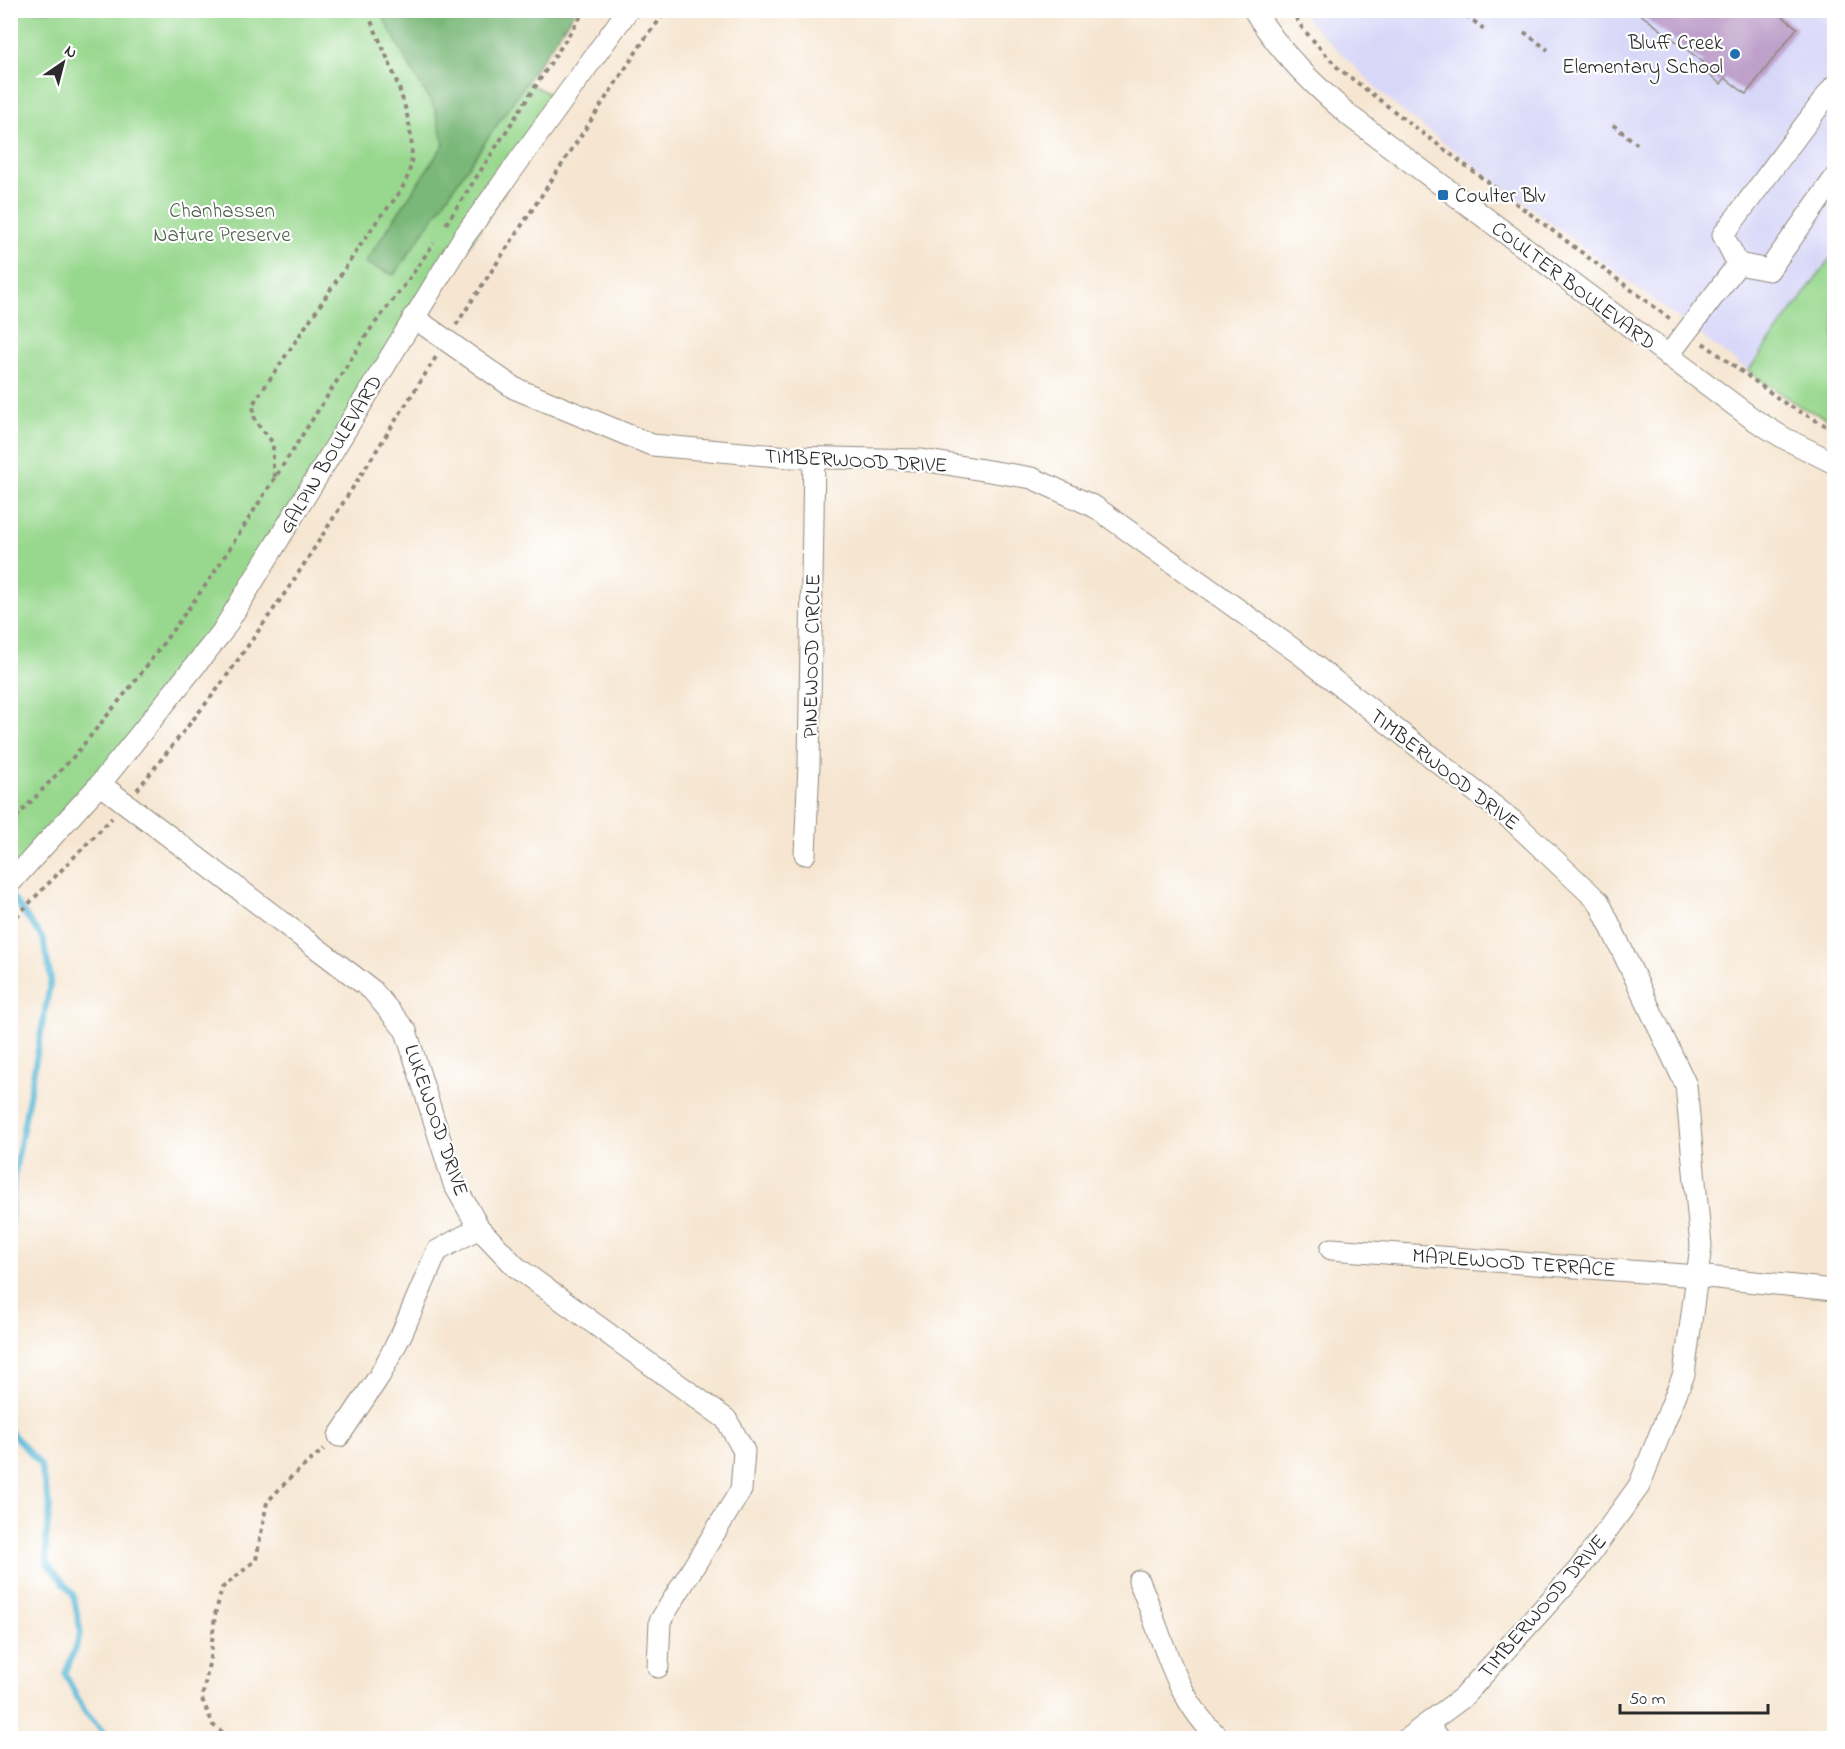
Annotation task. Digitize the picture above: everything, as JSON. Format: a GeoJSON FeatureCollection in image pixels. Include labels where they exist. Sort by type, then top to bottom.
{"type":"FeatureCollection","features":[{"type":"Feature","properties":{"kind":"street","name":"GALPIN BOULEVARD"},"geometry":{"type":"LineString","coordinates":[[10,883],[100,784],[222,632],[463,238],[628,10]]}},
{"type":"Feature","properties":{"kind":"street","name":"COULTER BOULEVARD"},"geometry":{"type":"LineString","coordinates":[[1254,10],[1282,50],[1311,83],[1351,117],[1753,419],[1784,438],[1834,463]]}},
{"type":"Feature","properties":{"kind":"street"},"geometry":{"type":"LineString","coordinates":[[1738,264],[1723,235],[1834,86]]}},
{"type":"Feature","properties":{"kind":"street"},"geometry":{"type":"LineString","coordinates":[[1738,264],[1768,270],[1834,179]]}},
{"type":"Feature","properties":{"kind":"street"},"geometry":{"type":"LineString","coordinates":[[1668,356],[1738,264]]}},
{"type":"Feature","properties":{"kind":"street","name":"TIMBERWOOD DRIVE"},"geometry":{"type":"LineString","coordinates":[[413,317],[514,388],[652,446],[789,457],[922,460],[1032,478],[1095,507],[1300,654],[1513,821],[1599,902],[1686,1085],[1701,1246],[1684,1374],[1639,1486],[1579,1569],[1433,1732],[1408,1738]]}},
{"type":"Feature","properties":{"kind":"street","name":"PINEWOOD CIRCLE"},"geometry":{"type":"LineString","coordinates":[[805,854],[809,764],[814,458]]}},
{"type":"Feature","properties":{"kind":"street","name":"LUKEWOOD DRIVE"},"geometry":{"type":"LineString","coordinates":[[100,784],[372,990],[406,1031],[454,1184],[478,1228],[516,1267],[726,1419],[744,1450],[741,1490],[660,1621],[658,1667]]}},
{"type":"Feature","properties":{"kind":"street"},"geometry":{"type":"LineString","coordinates":[[339,1436],[380,1376],[402,1333],[437,1251],[478,1228]]}},
{"type":"Feature","properties":{"kind":"street","name":"MAPLEWOOD TERRACE"},"geometry":{"type":"LineString","coordinates":[[1331,1249],[1697,1276],[1834,1290]]}},
{"type":"Feature","properties":{"kind":"street"},"geometry":{"type":"LineString","coordinates":[[1139,1581],[1183,1690],[1209,1729],[1219,1738]]}},
{"type":"Feature","properties":{"kind":"path"},"geometry":{"type":"LineString","coordinates":[[275,477],[273,443],[255,421],[253,404],[379,218],[400,193],[411,164],[411,136],[399,84],[366,10]]}},
{"type":"Feature","properties":{"kind":"path"},"geometry":{"type":"LineString","coordinates":[[445,225],[585,10]]}},
{"type":"Feature","properties":{"kind":"path"},"geometry":{"type":"LineString","coordinates":[[10,923],[126,804],[219,687],[292,583],[446,340],[648,34],[669,10]]}},
{"type":"Feature","properties":{"kind":"path"},"geometry":{"type":"LineString","coordinates":[[1291,10],[1303,29],[1338,68],[1786,404],[1834,430]]}},
{"type":"Feature","properties":{"kind":"path"},"geometry":{"type":"LineString","coordinates":[[1459,10],[1484,29]]}},
{"type":"Feature","properties":{"kind":"path"},"geometry":{"type":"LineString","coordinates":[[1524,32],[1548,50]]}},
{"type":"Feature","properties":{"kind":"path"},"geometry":{"type":"LineString","coordinates":[[1613,125],[1637,144]]}},
{"type":"Feature","properties":{"kind":"path"},"geometry":{"type":"LineString","coordinates":[[10,824],[76,754],[140,675],[210,579],[369,331],[407,282],[439,234]]}},
{"type":"Feature","properties":{"kind":"path"},"geometry":{"type":"LineString","coordinates":[[230,1738],[213,1725],[202,1699],[215,1615],[222,1588],[256,1560],[267,1502],[290,1478],[339,1436]]}},
{"type":"Feature","properties":{"kind":"shaded area"},"geometry":{"type":"Polygon","coordinates":[[[1302,11],[1834,11],[1834,253],[1748,371],[1394,105],[1307,20],[1302,11]]]}},
{"type":"Feature","properties":{"kind":"green space","name":"Chanhassen Nature Preserve"},"geometry":{"type":"Polygon","coordinates":[[[11,11],[441,11],[488,61],[562,101],[222,632],[11,882],[11,11]]]}},
{"type":"Feature","properties":{"kind":"green space"},"geometry":{"type":"Polygon","coordinates":[[[380,11],[575,11],[394,275],[365,263],[444,144],[435,109],[380,11]]]}},
{"type":"Feature","properties":{"kind":"green space"},"geometry":{"type":"Polygon","coordinates":[[[1834,253],[1834,421],[1803,408],[1748,371],[1834,253]]]}},
{"type":"Feature","properties":{"kind":"building","name":"Bluff Creek Elementary School"},"geometry":{"type":"Polygon","coordinates":[[[1635,10],[1774,10],[1797,28],[1746,94],[1725,78],[1721,84],[1699,67],[1703,62],[1635,10]]]}},
{"type":"Feature","properties":{"kind":"waterway"},"geometry":{"type":"LineString","coordinates":[[10,894],[43,939],[51,979],[14,1177],[10,1234]]}},
{"type":"Feature","properties":{"kind":"waterway"},"geometry":{"type":"LineString","coordinates":[[10,1431],[40,1464],[50,1508],[46,1539],[47,1563],[73,1594],[81,1633],[65,1674],[85,1712],[109,1738]]}},
{"type":"Feature","properties":{"kind":"place","name":"Bluff Creek Elementary School"},"geometry":{"type":"Point","coordinates":[1735,54]}},
{"type":"Feature","properties":{"kind":"place","name":"Coulter Blv"},"geometry":{"type":"Point","coordinates":[1443,195]}}]}
